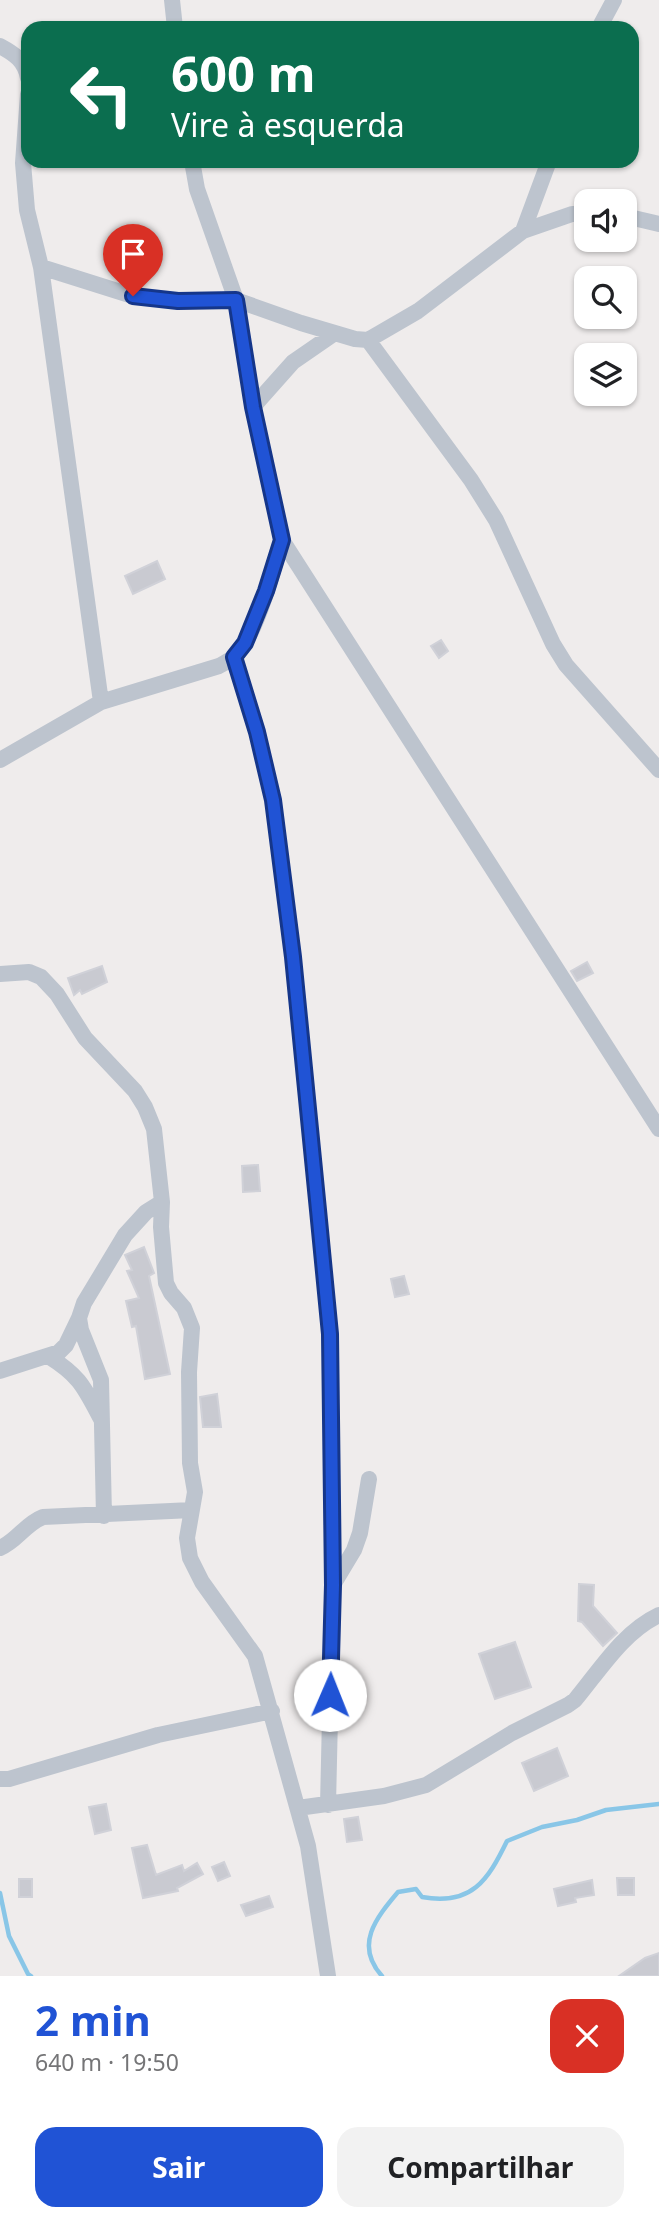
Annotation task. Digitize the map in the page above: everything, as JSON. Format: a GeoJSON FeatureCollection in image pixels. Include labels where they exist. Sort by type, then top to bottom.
{"type":"FeatureCollection","features":[{"type":"Feature","properties":{"kind":"street"},"geometry":{"type":"LineString","coordinates":[[172,0],[174,21]]}},
{"type":"Feature","properties":{"kind":"street"},"geometry":{"type":"LineString","coordinates":[[603,21],[614,0]]}},
{"type":"Feature","properties":{"kind":"street"},"geometry":{"type":"LineString","coordinates":[[0,46],[16,54],[21,60]]}},
{"type":"Feature","properties":{"kind":"street"},"geometry":{"type":"LineString","coordinates":[[23,168],[27,210],[41,267],[101,702]]}},
{"type":"Feature","properties":{"kind":"street"},"geometry":{"type":"LineString","coordinates":[[193,168],[197,189],[236,300],[253,407],[282,540],[659,1129]]}},
{"type":"Feature","properties":{"kind":"street"},"geometry":{"type":"LineString","coordinates":[[523,231],[546,168]]}},
{"type":"Feature","properties":{"kind":"street"},"geometry":{"type":"LineString","coordinates":[[368,340],[418,311],[523,231],[574,214]]}},
{"type":"Feature","properties":{"kind":"street"},"geometry":{"type":"LineString","coordinates":[[637,219],[659,224]]}},
{"type":"Feature","properties":{"kind":"street"},"geometry":{"type":"LineString","coordinates":[[41,267],[133,296],[178,301],[236,300],[335,333],[368,340],[471,480],[496,520],[553,644],[566,664],[659,770]]}},
{"type":"Feature","properties":{"kind":"street"},"geometry":{"type":"LineString","coordinates":[[253,407],[293,362],[335,333]]}},
{"type":"Feature","properties":{"kind":"street"},"geometry":{"type":"LineString","coordinates":[[0,760],[101,702],[219,666],[234,657],[245,643],[282,540]]}},
{"type":"Feature","properties":{"kind":"street"},"geometry":{"type":"LineString","coordinates":[[234,657],[257,732],[273,800],[293,957],[330,1334],[333,1585],[328,1805]]}},
{"type":"Feature","properties":{"kind":"street"},"geometry":{"type":"LineString","coordinates":[[0,974],[29,972],[41,977],[57,994],[85,1038],[135,1091],[154,1129],[162,1202],[161,1227],[166,1283],[184,1308],[192,1328],[189,1372],[190,1451],[195,1492],[187,1538],[190,1558],[202,1582],[255,1656],[308,1846],[328,1976]]}},
{"type":"Feature","properties":{"kind":"street"},"geometry":{"type":"LineString","coordinates":[[0,1371],[59,1352],[66,1345],[85,1303],[125,1236],[146,1212],[162,1202]]}},
{"type":"Feature","properties":{"kind":"street"},"geometry":{"type":"LineString","coordinates":[[79,1318],[80,1330],[101,1380],[104,1516]]}},
{"type":"Feature","properties":{"kind":"street"},"geometry":{"type":"LineString","coordinates":[[48,1356],[82,1383],[103,1422]]}},
{"type":"Feature","properties":{"kind":"street"},"geometry":{"type":"LineString","coordinates":[[333,1585],[354,1550],[360,1534],[369,1479]]}},
{"type":"Feature","properties":{"kind":"street"},"geometry":{"type":"LineString","coordinates":[[0,1548],[8,1545],[31,1522],[43,1517],[192,1510]]}},
{"type":"Feature","properties":{"kind":"street"},"geometry":{"type":"LineString","coordinates":[[298,1808],[384,1796],[426,1785],[512,1733],[575,1700],[628,1636],[659,1615]]}},
{"type":"Feature","properties":{"kind":"street"},"geometry":{"type":"LineString","coordinates":[[0,1779],[9,1779],[158,1735],[272,1711]]}},
{"type":"Feature","properties":{"kind":"building"},"geometry":{"type":"Polygon","coordinates":[[[157,561],[165,579],[133,594],[125,576],[157,561]]]}},
{"type":"Feature","properties":{"kind":"building"},"geometry":{"type":"Polygon","coordinates":[[[441,640],[448,651],[439,658],[431,646],[441,640]]]}},
{"type":"Feature","properties":{"kind":"building"},"geometry":{"type":"Polygon","coordinates":[[[587,962],[593,973],[577,981],[571,971],[587,962]]]}},
{"type":"Feature","properties":{"kind":"building"},"geometry":{"type":"Polygon","coordinates":[[[102,966],[107,982],[82,994],[80,990],[74,995],[68,978],[102,966]]]}},
{"type":"Feature","properties":{"kind":"building"},"geometry":{"type":"Polygon","coordinates":[[[258,1165],[260,1191],[243,1192],[242,1166],[258,1165]]]}},
{"type":"Feature","properties":{"kind":"building"},"geometry":{"type":"Polygon","coordinates":[[[144,1247],[154,1273],[149,1276],[170,1374],[145,1379],[136,1326],[132,1327],[126,1301],[139,1298],[127,1271],[132,1270],[125,1255],[144,1247]]]}},
{"type":"Feature","properties":{"kind":"building"},"geometry":{"type":"Polygon","coordinates":[[[404,1276],[409,1294],[395,1297],[391,1279],[404,1276]]]}},
{"type":"Feature","properties":{"kind":"building"},"geometry":{"type":"Polygon","coordinates":[[[217,1394],[221,1427],[203,1427],[200,1397],[217,1394]]]}},
{"type":"Feature","properties":{"kind":"building"},"geometry":{"type":"Polygon","coordinates":[[[579,1584],[594,1585],[593,1606],[617,1633],[603,1646],[582,1622],[578,1621],[579,1584]]]}},
{"type":"Feature","properties":{"kind":"building"},"geometry":{"type":"Polygon","coordinates":[[[515,1642],[531,1687],[495,1699],[479,1654],[515,1642]]]}},
{"type":"Feature","properties":{"kind":"building"},"geometry":{"type":"Polygon","coordinates":[[[557,1748],[568,1776],[534,1791],[522,1763],[557,1748]]]}},
{"type":"Feature","properties":{"kind":"building"},"geometry":{"type":"Polygon","coordinates":[[[106,1804],[111,1830],[95,1834],[89,1807],[106,1804]]]}},
{"type":"Feature","properties":{"kind":"building"},"geometry":{"type":"Polygon","coordinates":[[[358,1817],[362,1840],[347,1842],[344,1819],[358,1817]]]}},
{"type":"Feature","properties":{"kind":"building"},"geometry":{"type":"Polygon","coordinates":[[[147,1845],[156,1875],[182,1865],[184,1871],[197,1863],[203,1874],[177,1888],[178,1891],[143,1898],[132,1848],[147,1845]]]}},
{"type":"Feature","properties":{"kind":"building"},"geometry":{"type":"Polygon","coordinates":[[[224,1862],[230,1876],[218,1881],[212,1867],[224,1862]]]}},
{"type":"Feature","properties":{"kind":"building"},"geometry":{"type":"Polygon","coordinates":[[[617,1878],[634,1878],[634,1895],[618,1895],[617,1878]]]}},
{"type":"Feature","properties":{"kind":"building"},"geometry":{"type":"Polygon","coordinates":[[[19,1879],[32,1879],[32,1897],[19,1897],[19,1879]]]}},
{"type":"Feature","properties":{"kind":"building"},"geometry":{"type":"Polygon","coordinates":[[[592,1880],[594,1895],[575,1898],[576,1902],[558,1906],[554,1889],[592,1880]]]}},
{"type":"Feature","properties":{"kind":"building"},"geometry":{"type":"Polygon","coordinates":[[[269,1896],[273,1907],[246,1916],[241,1905],[269,1896]]]}},
{"type":"Feature","properties":{"kind":"building"},"geometry":{"type":"Polygon","coordinates":[[[659,1953],[659,1976],[619,1976],[645,1958],[659,1953]]]}},
{"type":"Feature","properties":{"kind":"waterway"},"geometry":{"type":"LineString","coordinates":[[382,1976],[370,1953],[371,1932],[398,1892],[416,1889],[422,1897],[439,1899],[466,1894],[485,1878],[507,1841],[542,1827],[577,1820],[606,1810],[659,1804]]}},
{"type":"Feature","properties":{"kind":"waterway"},"geometry":{"type":"LineString","coordinates":[[0,1893],[9,1936],[31,1976]]}},
{"type":"Feature","properties":{"kind":"route"},"geometry":{"type":"LineString","coordinates":[[133,296],[178,301],[236,300],[253,407],[282,540],[266,591],[245,643],[234,657],[257,732],[273,800],[293,957],[330,1334],[333,1585],[330,1695]]}}]}
